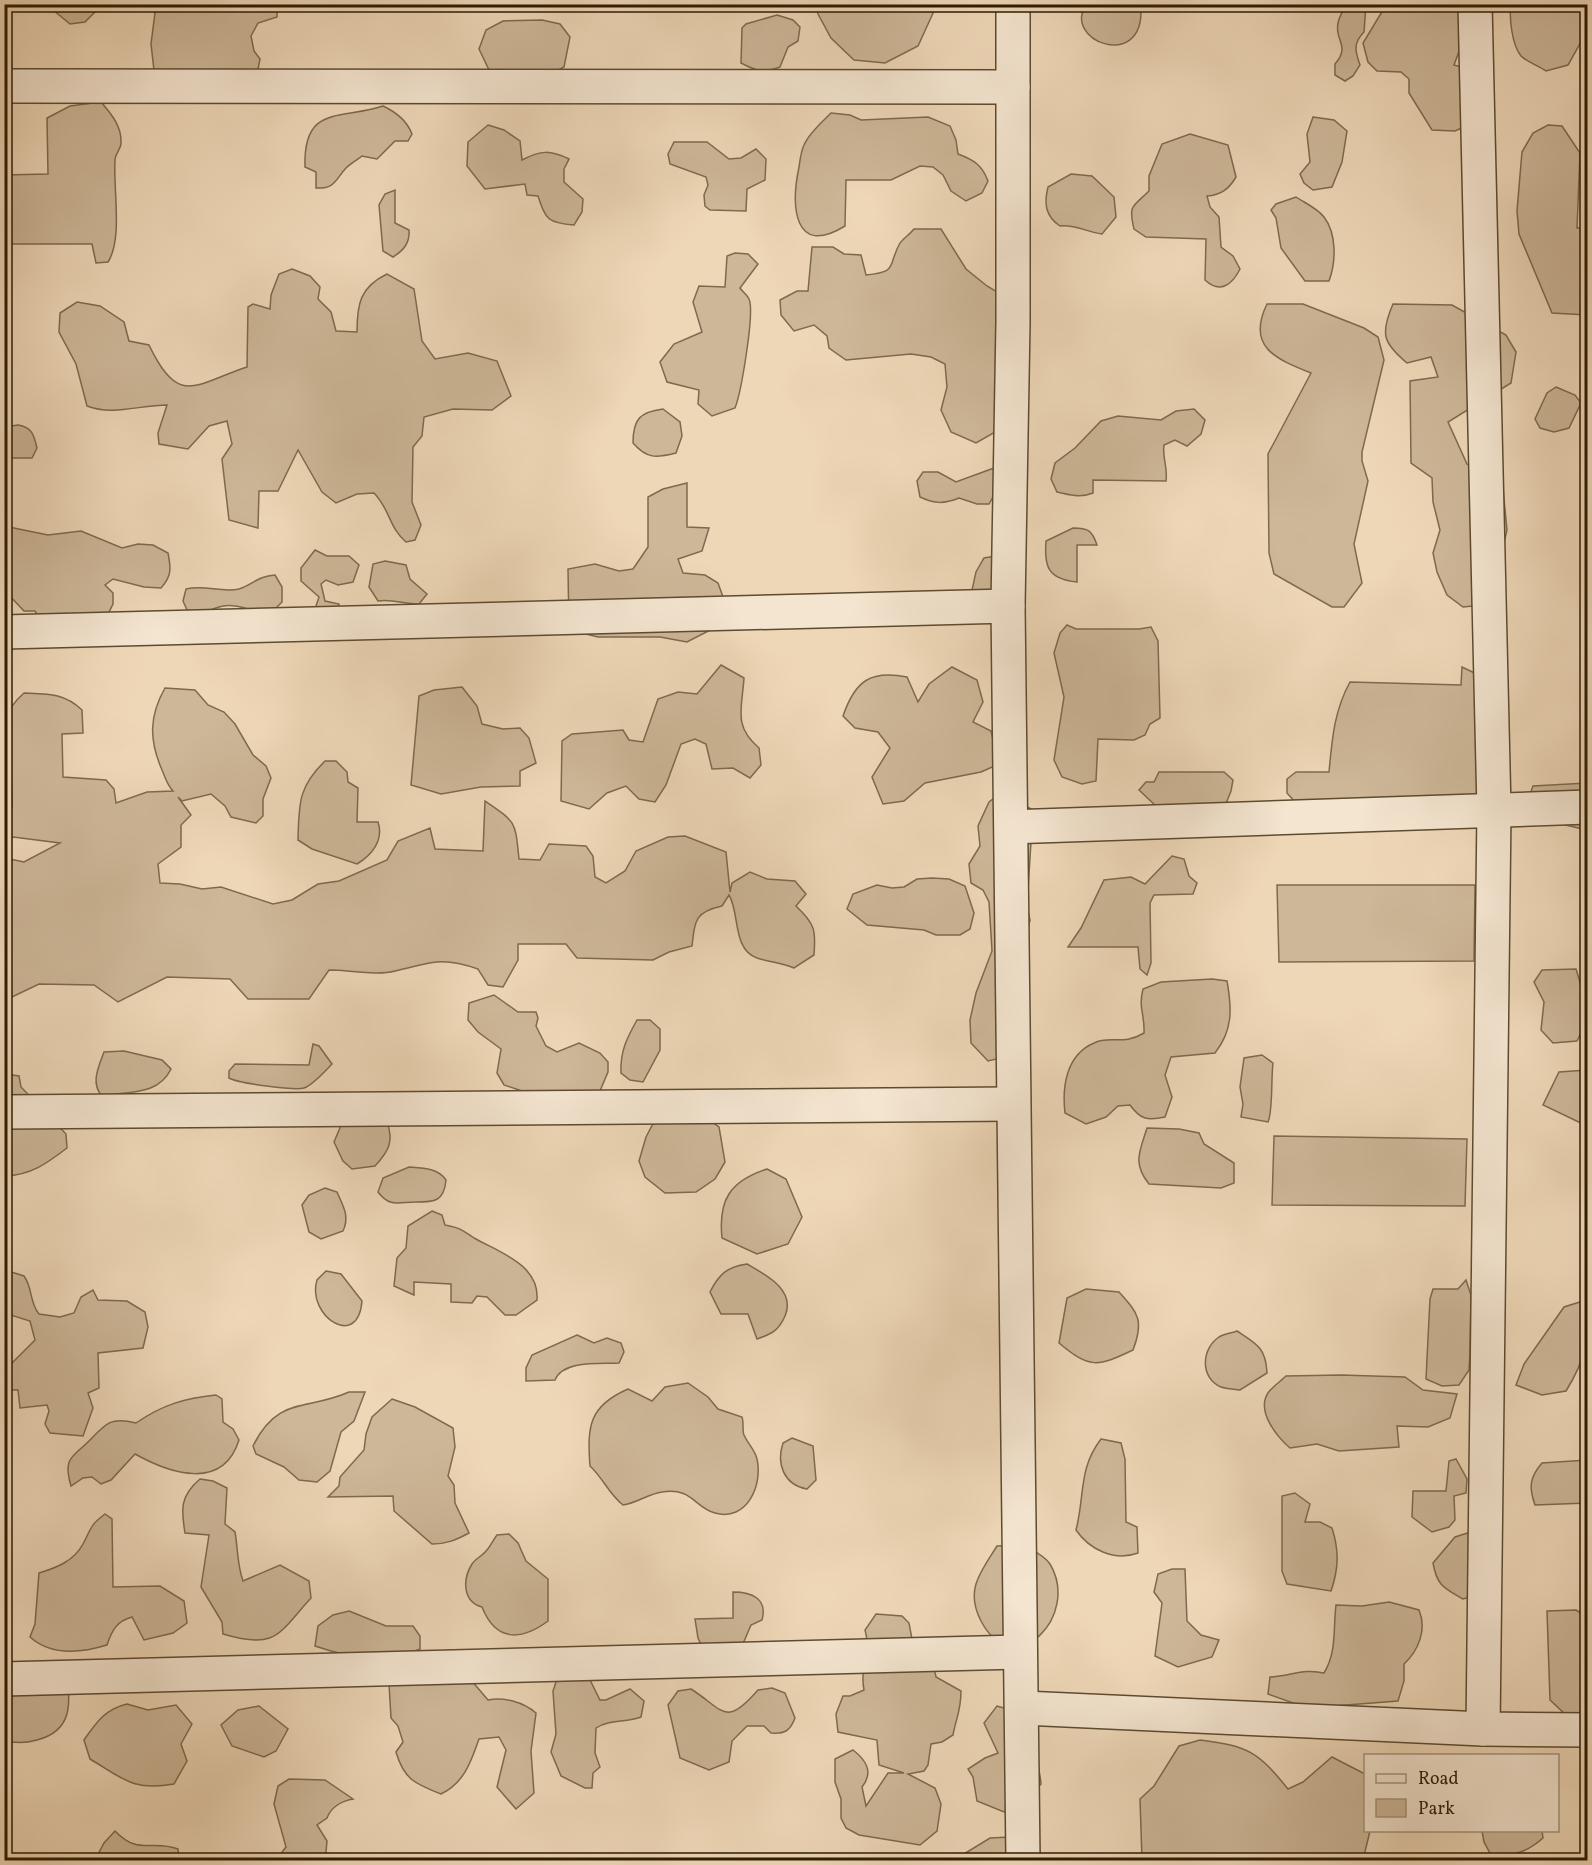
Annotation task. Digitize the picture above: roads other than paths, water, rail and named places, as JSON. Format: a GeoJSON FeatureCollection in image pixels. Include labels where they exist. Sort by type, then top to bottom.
{"type":"FeatureCollection","features":[{"type":"Feature","properties":{"kind":"street"},"geometry":{"type":"LineString","coordinates":[[1013,4],[1013,322],[1008,606],[1020,1652],[1023,1708],[1023,1860]]}},
{"type":"Feature","properties":{"kind":"street"},"geometry":{"type":"LineString","coordinates":[[1475,4],[1494,810],[1483,1729]]}},
{"type":"Feature","properties":{"kind":"street"},"geometry":{"type":"LineString","coordinates":[[4,86],[1013,87]]}},
{"type":"Feature","properties":{"kind":"street"},"geometry":{"type":"LineString","coordinates":[[4,632],[1008,606]]}},
{"type":"Feature","properties":{"kind":"street"},"geometry":{"type":"LineString","coordinates":[[1012,827],[1587,807]]}},
{"type":"Feature","properties":{"kind":"street"},"geometry":{"type":"LineString","coordinates":[[4,1112],[1013,1104]]}},
{"type":"Feature","properties":{"kind":"street"},"geometry":{"type":"LineString","coordinates":[[4,1679],[1020,1652]]}},
{"type":"Feature","properties":{"kind":"street"},"geometry":{"type":"LineString","coordinates":[[1023,1708],[1483,1729],[1587,1730]]}}]}
